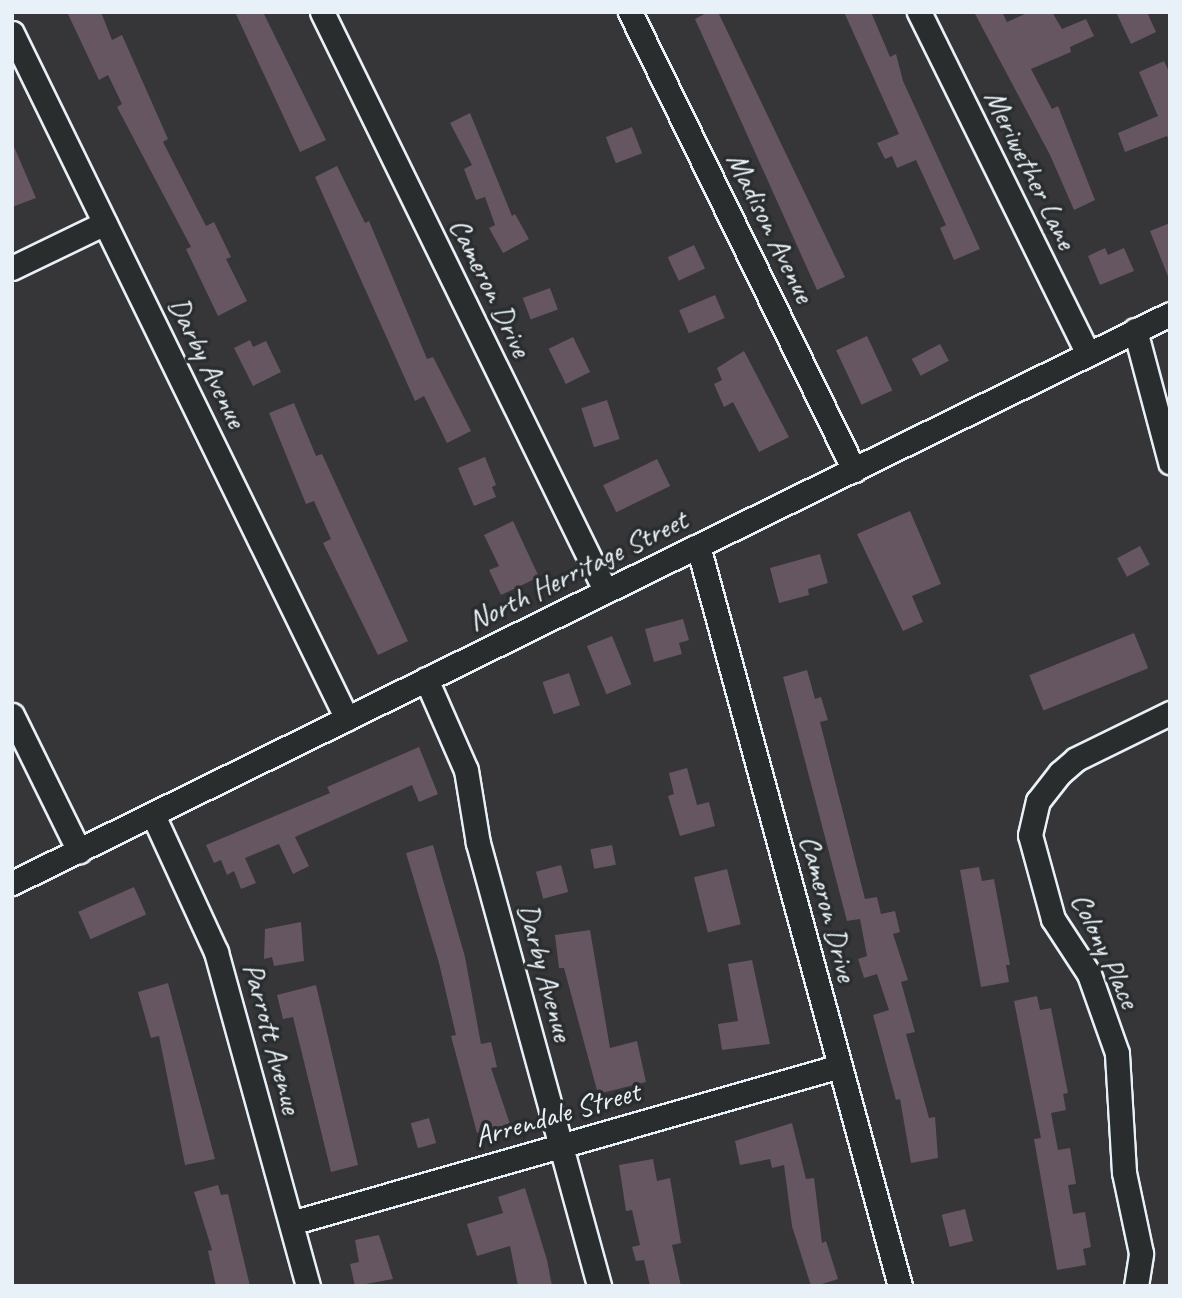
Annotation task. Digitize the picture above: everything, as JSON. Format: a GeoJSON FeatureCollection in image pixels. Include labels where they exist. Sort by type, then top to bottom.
{"type":"FeatureCollection","features":[{"type":"Feature","properties":{"kind":"street","name":"Cameron Drive"},"geometry":{"type":"LineString","coordinates":[[322,12],[605,590]]}},
{"type":"Feature","properties":{"kind":"street","name":"Madison Avenue"},"geometry":{"type":"LineString","coordinates":[[630,12],[854,470]]}},
{"type":"Feature","properties":{"kind":"street","name":"Meriwether Lane"},"geometry":{"type":"LineString","coordinates":[[919,12],[1088,354]]}},
{"type":"Feature","properties":{"kind":"street","name":"Darby Avenue"},"geometry":{"type":"LineString","coordinates":[[12,33],[347,719]]}},
{"type":"Feature","properties":{"kind":"street"},"geometry":{"type":"LineString","coordinates":[[12,268],[105,223]]}},
{"type":"Feature","properties":{"kind":"street","name":"North Herritage Street"},"geometry":{"type":"LineString","coordinates":[[12,883],[1170,314]]}},
{"type":"Feature","properties":{"kind":"street"},"geometry":{"type":"LineString","coordinates":[[1135,330],[1170,463]]}},
{"type":"Feature","properties":{"kind":"street","name":"Cameron Drive"},"geometry":{"type":"LineString","coordinates":[[698,546],[900,1286]]}},
{"type":"Feature","properties":{"kind":"street","name":"Darby Avenue"},"geometry":{"type":"LineString","coordinates":[[426,679],[466,770],[478,843],[599,1286]]}},
{"type":"Feature","properties":{"kind":"street","name":"Colony Place"},"geometry":{"type":"LineString","coordinates":[[1136,1286],[1141,1253],[1124,1172],[1117,1053],[1088,974],[1053,919],[1030,835],[1038,801],[1060,774],[1076,760],[1170,713]]}},
{"type":"Feature","properties":{"kind":"street"},"geometry":{"type":"LineString","coordinates":[[12,715],[79,851]]}},
{"type":"Feature","properties":{"kind":"street","name":"Parrott Avenue"},"geometry":{"type":"LineString","coordinates":[[153,815],[216,952],[308,1286]]}},
{"type":"Feature","properties":{"kind":"street","name":"Arrendale Street"},"geometry":{"type":"LineString","coordinates":[[291,1223],[840,1066]]}},
{"type":"Feature","properties":{"kind":"building"},"geometry":{"type":"Polygon","coordinates":[[[67,12],[101,12],[112,40],[122,35],[168,139],[163,142],[206,226],[214,222],[231,257],[226,259],[247,301],[218,316],[186,249],[191,247],[117,107],[122,104],[108,75],[99,80],[67,12]]]}},
{"type":"Feature","properties":{"kind":"building"},"geometry":{"type":"Polygon","coordinates":[[[235,12],[263,12],[326,140],[300,152],[235,12]]]}},
{"type":"Feature","properties":{"kind":"building"},"geometry":{"type":"Polygon","coordinates":[[[708,12],[718,12],[845,277],[817,290],[695,19],[708,12]]]}},
{"type":"Feature","properties":{"kind":"building"},"geometry":{"type":"Polygon","coordinates":[[[844,12],[871,12],[890,57],[896,54],[903,81],[980,249],[954,260],[940,228],[946,225],[916,160],[897,168],[892,156],[885,159],[877,143],[899,134],[844,12]]]}},
{"type":"Feature","properties":{"kind":"building"},"geometry":{"type":"Polygon","coordinates":[[[974,12],[1002,12],[1007,22],[1029,12],[1052,12],[1062,29],[1086,19],[1094,36],[1070,47],[1071,52],[1031,69],[1052,109],[1058,106],[1095,200],[1074,210],[1050,155],[974,12]]]}},
{"type":"Feature","properties":{"kind":"building"},"geometry":{"type":"Polygon","coordinates":[[[1116,12],[1147,12],[1156,32],[1131,44],[1116,12]]]}},
{"type":"Feature","properties":{"kind":"building"},"geometry":{"type":"Polygon","coordinates":[[[1164,61],[1170,74],[1170,143],[1167,136],[1125,152],[1118,133],[1158,116],[1139,72],[1164,61]]]}},
{"type":"Feature","properties":{"kind":"building"},"geometry":{"type":"Polygon","coordinates":[[[470,113],[512,216],[515,214],[529,239],[503,253],[489,228],[495,225],[485,197],[476,200],[464,169],[472,165],[450,123],[470,113]]]}},
{"type":"Feature","properties":{"kind":"building"},"geometry":{"type":"Polygon","coordinates":[[[632,127],[642,153],[616,163],[606,137],[632,127]]]}},
{"type":"Feature","properties":{"kind":"building"},"geometry":{"type":"Polygon","coordinates":[[[12,142],[36,198],[12,207],[12,142]]]}},
{"type":"Feature","properties":{"kind":"building"},"geometry":{"type":"Polygon","coordinates":[[[337,166],[365,223],[369,221],[427,359],[433,357],[471,431],[447,443],[424,396],[415,401],[315,177],[337,166]]]}},
{"type":"Feature","properties":{"kind":"building"},"geometry":{"type":"Polygon","coordinates":[[[1170,223],[1170,279],[1169,279],[1150,231],[1170,223]]]}},
{"type":"Feature","properties":{"kind":"building"},"geometry":{"type":"Polygon","coordinates":[[[694,245],[705,269],[679,281],[668,257],[694,245]]]}},
{"type":"Feature","properties":{"kind":"building"},"geometry":{"type":"Polygon","coordinates":[[[1105,248],[1108,255],[1124,248],[1134,271],[1100,285],[1088,256],[1105,248]]]}},
{"type":"Feature","properties":{"kind":"building"},"geometry":{"type":"Polygon","coordinates":[[[550,288],[558,310],[531,320],[523,298],[550,288]]]}},
{"type":"Feature","properties":{"kind":"building"},"geometry":{"type":"Polygon","coordinates":[[[715,295],[725,318],[689,333],[679,310],[715,295]]]}},
{"type":"Feature","properties":{"kind":"building"},"geometry":{"type":"Polygon","coordinates":[[[867,336],[892,390],[862,405],[836,350],[867,336]]]}},
{"type":"Feature","properties":{"kind":"building"},"geometry":{"type":"Polygon","coordinates":[[[573,337],[590,372],[566,384],[549,349],[573,337]]]}},
{"type":"Feature","properties":{"kind":"building"},"geometry":{"type":"Polygon","coordinates":[[[250,340],[253,347],[266,341],[281,372],[253,386],[234,348],[250,340]]]}},
{"type":"Feature","properties":{"kind":"building"},"geometry":{"type":"Polygon","coordinates":[[[940,344],[949,361],[921,376],[912,359],[940,344]]]}},
{"type":"Feature","properties":{"kind":"building"},"geometry":{"type":"Polygon","coordinates":[[[744,351],[789,437],[759,452],[733,402],[724,407],[714,384],[722,380],[717,368],[744,351]]]}},
{"type":"Feature","properties":{"kind":"building"},"geometry":{"type":"Polygon","coordinates":[[[607,400],[620,439],[594,447],[581,408],[607,400]]]}},
{"type":"Feature","properties":{"kind":"building"},"geometry":{"type":"Polygon","coordinates":[[[294,403],[316,456],[322,454],[408,641],[378,655],[323,543],[331,539],[314,501],[306,504],[269,413],[294,403]]]}},
{"type":"Feature","properties":{"kind":"building"},"geometry":{"type":"Polygon","coordinates":[[[485,457],[496,485],[492,487],[496,497],[474,506],[458,468],[485,457]]]}},
{"type":"Feature","properties":{"kind":"building"},"geometry":{"type":"Polygon","coordinates":[[[657,459],[670,486],[616,512],[603,485],[657,459]]]}},
{"type":"Feature","properties":{"kind":"building"},"geometry":{"type":"Polygon","coordinates":[[[910,511],[941,584],[912,596],[923,622],[903,631],[857,534],[910,511]]]}},
{"type":"Feature","properties":{"kind":"building"},"geometry":{"type":"Polygon","coordinates":[[[513,521],[539,577],[501,595],[489,570],[499,566],[484,535],[513,521]]]}},
{"type":"Feature","properties":{"kind":"building"},"geometry":{"type":"Polygon","coordinates":[[[1140,546],[1150,565],[1127,577],[1117,558],[1140,546]]]}},
{"type":"Feature","properties":{"kind":"building"},"geometry":{"type":"Polygon","coordinates":[[[820,554],[828,583],[808,589],[809,595],[779,603],[770,568],[820,554]]]}},
{"type":"Feature","properties":{"kind":"building"},"geometry":{"type":"Polygon","coordinates":[[[683,619],[689,640],[679,643],[682,654],[654,662],[645,629],[683,619]]]}},
{"type":"Feature","properties":{"kind":"building"},"geometry":{"type":"Polygon","coordinates":[[[1134,633],[1148,668],[1043,711],[1029,675],[1134,633]]]}},
{"type":"Feature","properties":{"kind":"building"},"geometry":{"type":"Polygon","coordinates":[[[612,636],[631,684],[606,694],[587,646],[612,636]]]}},
{"type":"Feature","properties":{"kind":"building"},"geometry":{"type":"Polygon","coordinates":[[[807,670],[815,699],[821,697],[828,720],[820,722],[865,899],[877,897],[881,914],[895,911],[900,932],[893,934],[908,980],[901,982],[915,1032],[906,1034],[929,1118],[935,1117],[938,1158],[911,1163],[900,1099],[896,1100],[873,1015],[889,1010],[877,974],[864,978],[858,959],[867,956],[860,919],[847,921],[783,677],[807,670]]]}},
{"type":"Feature","properties":{"kind":"building"},"geometry":{"type":"Polygon","coordinates":[[[569,673],[580,705],[554,714],[543,682],[569,673]]]}},
{"type":"Feature","properties":{"kind":"building"},"geometry":{"type":"Polygon","coordinates":[[[419,747],[438,794],[419,802],[412,785],[295,837],[309,866],[293,874],[279,844],[245,858],[256,883],[241,889],[234,871],[227,875],[221,860],[214,863],[206,845],[330,793],[327,787],[419,747]]]}},
{"type":"Feature","properties":{"kind":"building"},"geometry":{"type":"Polygon","coordinates":[[[687,768],[697,805],[709,802],[715,826],[680,836],[668,796],[674,794],[669,773],[687,768]]]}},
{"type":"Feature","properties":{"kind":"building"},"geometry":{"type":"Polygon","coordinates":[[[433,845],[465,957],[481,1044],[491,1042],[497,1067],[491,1068],[510,1124],[477,1133],[451,1036],[456,1035],[439,963],[406,853],[433,845]]]}},
{"type":"Feature","properties":{"kind":"building"},"geometry":{"type":"Polygon","coordinates":[[[612,845],[616,865],[594,869],[590,849],[612,845]]]}},
{"type":"Feature","properties":{"kind":"building"},"geometry":{"type":"Polygon","coordinates":[[[561,865],[568,892],[543,899],[536,872],[561,865]]]}},
{"type":"Feature","properties":{"kind":"building"},"geometry":{"type":"Polygon","coordinates":[[[979,867],[982,881],[994,879],[1010,965],[1006,965],[1009,982],[981,987],[960,870],[979,867]]]}},
{"type":"Feature","properties":{"kind":"building"},"geometry":{"type":"Polygon","coordinates":[[[727,869],[741,924],[708,933],[694,877],[727,869]]]}},
{"type":"Feature","properties":{"kind":"building"},"geometry":{"type":"Polygon","coordinates":[[[134,887],[146,914],[90,939],[78,912],[134,887]]]}},
{"type":"Feature","properties":{"kind":"building"},"geometry":{"type":"Polygon","coordinates":[[[301,922],[304,961],[274,966],[272,957],[264,959],[265,929],[301,922]]]}},
{"type":"Feature","properties":{"kind":"building"},"geometry":{"type":"Polygon","coordinates":[[[590,930],[610,1048],[637,1041],[646,1082],[598,1094],[564,968],[559,968],[555,935],[590,930]]]}},
{"type":"Feature","properties":{"kind":"building"},"geometry":{"type":"Polygon","coordinates":[[[752,960],[770,1044],[722,1050],[718,1024],[738,1021],[728,964],[752,960]]]}},
{"type":"Feature","properties":{"kind":"building"},"geometry":{"type":"Polygon","coordinates":[[[168,983],[215,1159],[185,1165],[159,1036],[151,1038],[138,992],[168,983]]]}},
{"type":"Feature","properties":{"kind":"building"},"geometry":{"type":"Polygon","coordinates":[[[316,985],[358,1165],[331,1172],[293,1017],[283,1019],[277,995],[316,985]]]}},
{"type":"Feature","properties":{"kind":"building"},"geometry":{"type":"Polygon","coordinates":[[[1037,996],[1040,1010],[1051,1008],[1068,1093],[1063,1094],[1066,1110],[1051,1113],[1058,1150],[1070,1148],[1076,1184],[1068,1185],[1073,1214],[1085,1212],[1091,1247],[1083,1249],[1086,1265],[1057,1270],[1034,1139],[1041,1138],[1014,1001],[1037,996]]]}},
{"type":"Feature","properties":{"kind":"building"},"geometry":{"type":"Polygon","coordinates":[[[429,1118],[436,1143],[418,1148],[411,1123],[429,1118]]]}},
{"type":"Feature","properties":{"kind":"building"},"geometry":{"type":"Polygon","coordinates":[[[792,1123],[806,1179],[814,1178],[822,1243],[826,1241],[838,1279],[816,1286],[811,1286],[792,1226],[784,1165],[772,1168],[770,1159],[740,1165],[735,1141],[792,1123]]]}},
{"type":"Feature","properties":{"kind":"building"},"geometry":{"type":"Polygon","coordinates":[[[653,1159],[657,1181],[670,1178],[681,1243],[672,1245],[681,1286],[650,1286],[644,1260],[636,1261],[632,1247],[640,1245],[632,1210],[626,1211],[619,1165],[653,1159]]]}},
{"type":"Feature","properties":{"kind":"building"},"geometry":{"type":"Polygon","coordinates":[[[218,1185],[221,1195],[228,1194],[250,1286],[216,1286],[208,1251],[212,1250],[194,1192],[218,1185]]]}},
{"type":"Feature","properties":{"kind":"building"},"geometry":{"type":"Polygon","coordinates":[[[525,1188],[552,1286],[518,1286],[510,1246],[477,1256],[467,1224],[503,1213],[498,1197],[525,1188]]]}},
{"type":"Feature","properties":{"kind":"building"},"geometry":{"type":"Polygon","coordinates":[[[965,1209],[973,1241],[950,1247],[942,1215],[965,1209]]]}},
{"type":"Feature","properties":{"kind":"building"},"geometry":{"type":"Polygon","coordinates":[[[379,1235],[393,1279],[355,1286],[350,1264],[359,1262],[355,1240],[379,1235]]]}}]}
